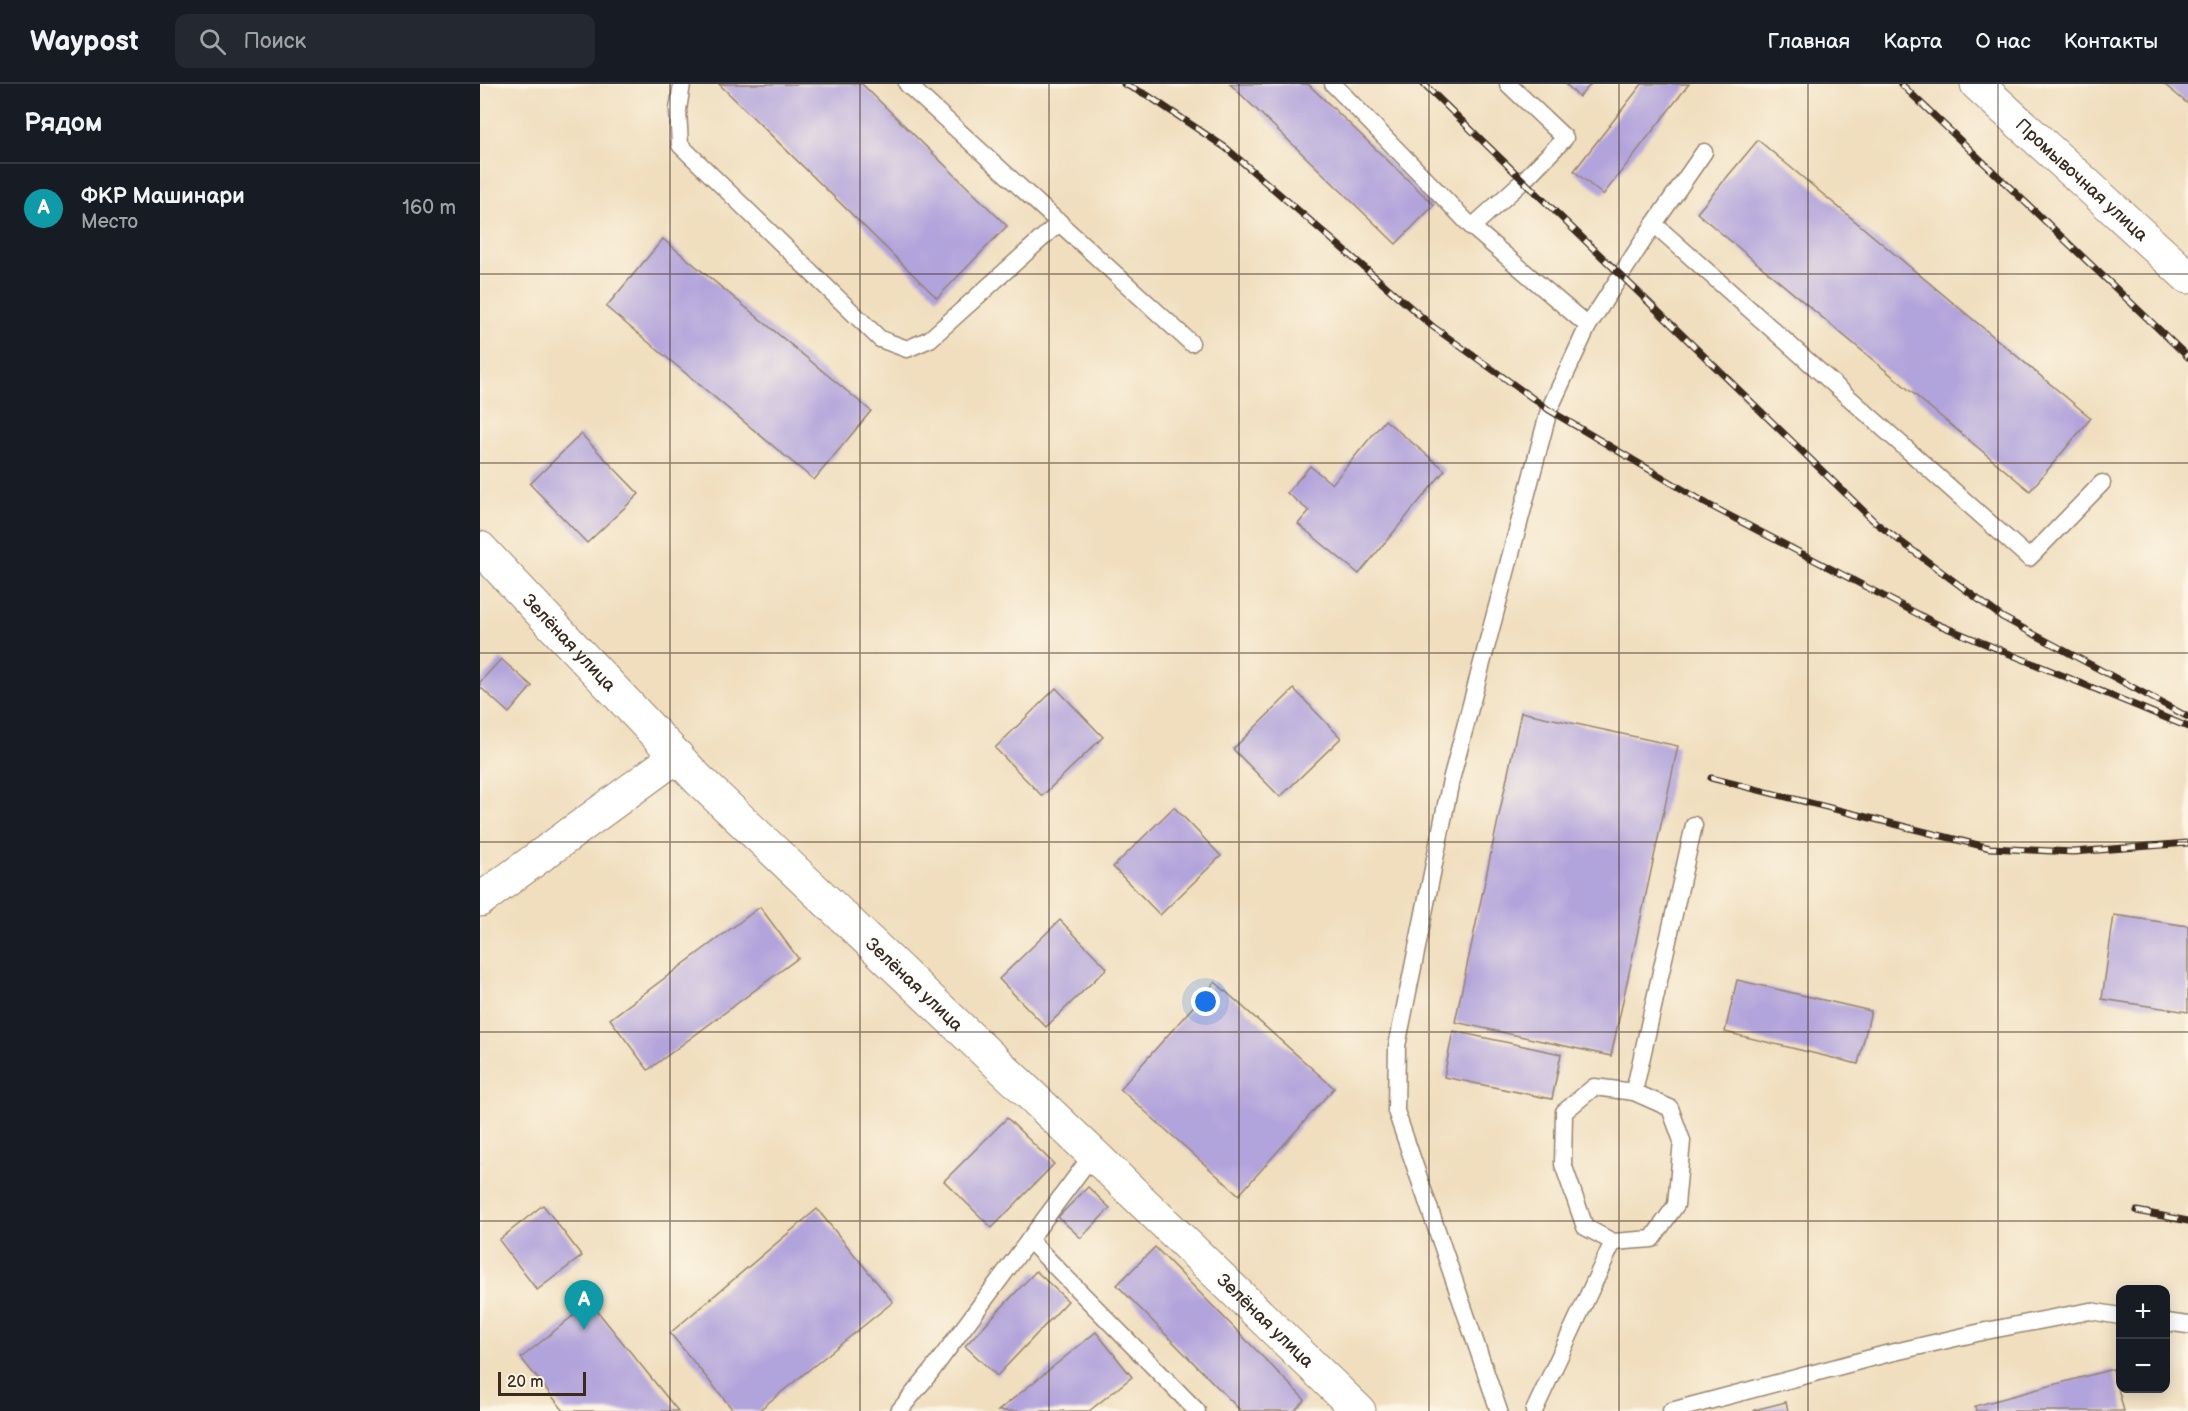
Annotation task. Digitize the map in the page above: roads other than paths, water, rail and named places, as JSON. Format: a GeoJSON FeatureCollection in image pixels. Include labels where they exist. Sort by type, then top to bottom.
{"type":"FeatureCollection","features":[{"type":"Feature","properties":{"kind":"street","name":"Промывочная улица"},"geometry":{"type":"LineString","coordinates":[[1977,84],[2188,277]]}},
{"type":"Feature","properties":{"kind":"street","name":"Зелёная улица"},"geometry":{"type":"LineString","coordinates":[[480,548],[676,756],[1359,1411]]}},
{"type":"Feature","properties":{"kind":"street"},"geometry":{"type":"LineString","coordinates":[[480,900],[676,756]]}},
{"type":"Feature","properties":{"kind":"lane"},"geometry":{"type":"LineString","coordinates":[[682,84],[678,110],[680,145],[880,339],[907,349],[930,339],[1060,222]]}},
{"type":"Feature","properties":{"kind":"lane"},"geometry":{"type":"LineString","coordinates":[[907,84],[1191,343]]}},
{"type":"Feature","properties":{"kind":"lane"},"geometry":{"type":"LineString","coordinates":[[1333,84],[1472,227],[1588,326]]}},
{"type":"Feature","properties":{"kind":"lane"},"geometry":{"type":"LineString","coordinates":[[1472,227],[1523,181],[1565,138],[1508,84]]}},
{"type":"Feature","properties":{"kind":"lane"},"geometry":{"type":"LineString","coordinates":[[1499,1411],[1396,1111],[1396,1046],[1451,780],[1550,410],[1588,326],[1704,152]]}},
{"type":"Feature","properties":{"kind":"lane"},"geometry":{"type":"LineString","coordinates":[[1654,224],[2029,558],[2102,483]]}},
{"type":"Feature","properties":{"kind":"lane"},"geometry":{"type":"LineString","coordinates":[[1634,1092],[1694,825]]}},
{"type":"Feature","properties":{"kind":"lane"},"geometry":{"type":"LineString","coordinates":[[1594,1087],[1634,1092],[1670,1108],[1682,1141],[1676,1205],[1652,1239],[1613,1242],[1586,1227],[1563,1164],[1564,1113],[1594,1087]]}},
{"type":"Feature","properties":{"kind":"lane"},"geometry":{"type":"LineString","coordinates":[[898,1411],[930,1373],[1093,1154]]}},
{"type":"Feature","properties":{"kind":"lane"},"geometry":{"type":"LineString","coordinates":[[1029,1240],[1197,1411]]}},
{"type":"Feature","properties":{"kind":"lane"},"geometry":{"type":"LineString","coordinates":[[1533,1411],[1613,1242]]}},
{"type":"Feature","properties":{"kind":"lane"},"geometry":{"type":"LineString","coordinates":[[1671,1411],[1886,1354],[1986,1331],[2090,1311],[2116,1315]]}},
{"type":"Feature","properties":{"kind":"lane"},"geometry":{"type":"LineString","coordinates":[[2170,1323],[2188,1325]]}},
{"type":"Feature","properties":{"kind":"railway"},"geometry":{"type":"LineString","coordinates":[[1124,84],[1147,95],[1226,148],[1432,326],[1549,410],[1709,505],[1937,624],[2188,727]]}},
{"type":"Feature","properties":{"kind":"railway"},"geometry":{"type":"LineString","coordinates":[[1424,84],[1876,523],[2002,617],[2188,717]]}},
{"type":"Feature","properties":{"kind":"railway"},"geometry":{"type":"LineString","coordinates":[[1901,84],[2188,357]]}},
{"type":"Feature","properties":{"kind":"railway"},"geometry":{"type":"LineString","coordinates":[[1711,778],[1990,848],[2074,852],[2188,843]]}},
{"type":"Feature","properties":{"kind":"railway"},"geometry":{"type":"LineString","coordinates":[[2137,1211],[2188,1221]]}},
{"type":"Feature","properties":{"kind":"place","name":"ФКР Машинари"},"geometry":{"type":"Point","coordinates":[584,1330]}}]}
